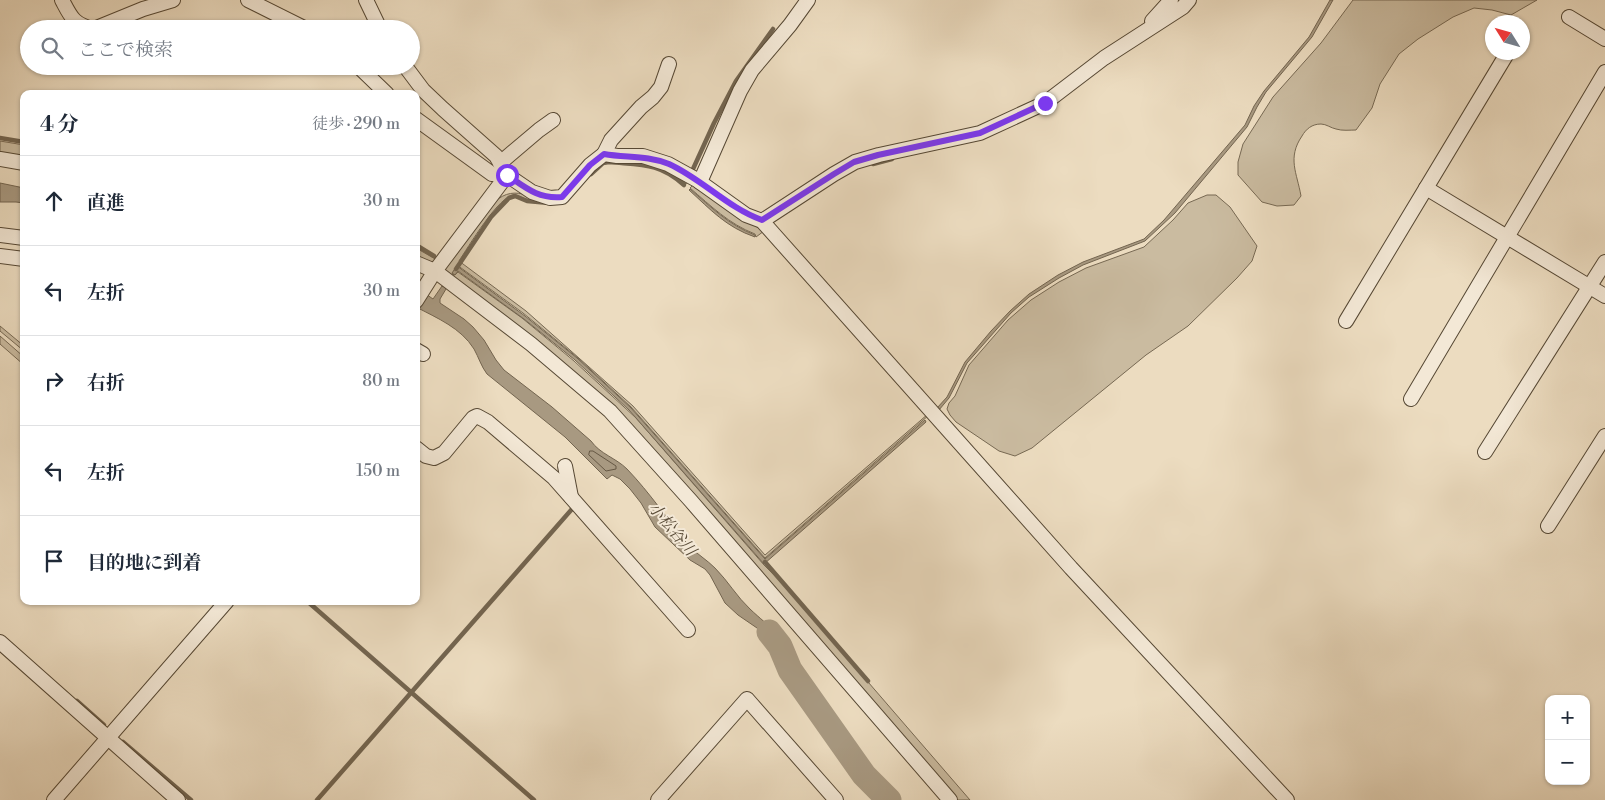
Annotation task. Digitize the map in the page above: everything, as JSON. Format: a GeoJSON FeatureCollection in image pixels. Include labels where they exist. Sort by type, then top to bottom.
{"type":"FeatureCollection","features":[{"type":"Feature","properties":{"kind":"street"},"geometry":{"type":"LineString","coordinates":[[62,0],[74,20]]}},
{"type":"Feature","properties":{"kind":"street"},"geometry":{"type":"LineString","coordinates":[[116,20],[173,0]]}},
{"type":"Feature","properties":{"kind":"street"},"geometry":{"type":"LineString","coordinates":[[248,0],[288,20]]}},
{"type":"Feature","properties":{"kind":"street"},"geometry":{"type":"LineString","coordinates":[[366,0],[376,20]]}},
{"type":"Feature","properties":{"kind":"street"},"geometry":{"type":"LineString","coordinates":[[700,182],[740,91],[752,70],[790,25],[808,0]]}},
{"type":"Feature","properties":{"kind":"street"},"geometry":{"type":"LineString","coordinates":[[1144,31],[1171,0]]}},
{"type":"Feature","properties":{"kind":"street"},"geometry":{"type":"LineString","coordinates":[[762,220],[854,162],[980,133],[1045,103],[1104,58],[1183,6],[1189,0]]}},
{"type":"Feature","properties":{"kind":"street"},"geometry":{"type":"LineString","coordinates":[[1569,17],[1605,39]]}},
{"type":"Feature","properties":{"kind":"street"},"geometry":{"type":"LineString","coordinates":[[1346,322],[1503,60]]}},
{"type":"Feature","properties":{"kind":"street"},"geometry":{"type":"LineString","coordinates":[[412,75],[428,95],[496,156],[504,169],[532,192],[550,198],[562,197],[590,165],[604,154],[611,140],[641,107],[653,98],[661,87],[669,64]]}},
{"type":"Feature","properties":{"kind":"street"},"geometry":{"type":"LineString","coordinates":[[1411,399],[1605,72]]}},
{"type":"Feature","properties":{"kind":"street"},"geometry":{"type":"LineString","coordinates":[[367,75],[383,90]]}},
{"type":"Feature","properties":{"kind":"street"},"geometry":{"type":"LineString","coordinates":[[420,295],[504,169],[539,130],[553,120]]}},
{"type":"Feature","properties":{"kind":"street"},"geometry":{"type":"LineString","coordinates":[[420,122],[492,174],[504,169]]}},
{"type":"Feature","properties":{"kind":"street"},"geometry":{"type":"LineString","coordinates":[[604,154],[642,156],[668,164],[700,182],[746,215],[762,220],[1071,568],[1287,800]]}},
{"type":"Feature","properties":{"kind":"street"},"geometry":{"type":"LineString","coordinates":[[0,159],[20,162]]}},
{"type":"Feature","properties":{"kind":"street"},"geometry":{"type":"LineString","coordinates":[[1426,188],[1605,296]]}},
{"type":"Feature","properties":{"kind":"street"},"geometry":{"type":"LineString","coordinates":[[0,235],[20,238]]}},
{"type":"Feature","properties":{"kind":"street"},"geometry":{"type":"LineString","coordinates":[[0,256],[20,258]]}},
{"type":"Feature","properties":{"kind":"street"},"geometry":{"type":"LineString","coordinates":[[1485,452],[1605,262]]}},
{"type":"Feature","properties":{"kind":"street"},"geometry":{"type":"LineString","coordinates":[[420,266],[531,344],[610,411],[691,501],[950,800]]}},
{"type":"Feature","properties":{"kind":"street"},"geometry":{"type":"LineString","coordinates":[[420,451],[426,456],[434,458],[444,453],[473,418],[478,416],[488,422],[554,478],[688,630]]}},
{"type":"Feature","properties":{"kind":"street"},"geometry":{"type":"LineString","coordinates":[[1548,526],[1605,436]]}},
{"type":"Feature","properties":{"kind":"street"},"geometry":{"type":"LineString","coordinates":[[565,466],[572,498]]}},
{"type":"Feature","properties":{"kind":"street"},"geometry":{"type":"LineString","coordinates":[[54,800],[224,605]]}},
{"type":"Feature","properties":{"kind":"street"},"geometry":{"type":"LineString","coordinates":[[0,642],[178,800]]}},
{"type":"Feature","properties":{"kind":"street"},"geometry":{"type":"LineString","coordinates":[[658,800],[747,699],[836,800]]}},
{"type":"Feature","properties":{"kind":"shaded area"},"geometry":{"type":"Polygon","coordinates":[[[1353,0],[1537,0],[1511,15],[1474,8],[1453,17],[1418,39],[1399,54],[1380,84],[1372,108],[1356,130],[1338,130],[1318,124],[1307,129],[1304,133],[1295,151],[1294,166],[1301,196],[1294,205],[1277,206],[1262,202],[1238,175],[1238,162],[1243,144],[1273,97],[1321,43],[1353,0]]]}},
{"type":"Feature","properties":{"kind":"shaded area"},"geometry":{"type":"Polygon","coordinates":[[[0,141],[20,144],[20,159],[0,156],[0,141]]]}},
{"type":"Feature","properties":{"kind":"shaded area"},"geometry":{"type":"Polygon","coordinates":[[[611,158],[651,162],[669,168],[688,180],[686,184],[672,172],[661,167],[609,160],[603,162],[571,194],[560,201],[543,203],[516,195],[509,197],[493,212],[459,261],[526,311],[633,406],[765,555],[929,415],[765,558],[631,407],[578,358],[523,313],[457,265],[452,274],[455,275],[458,272],[522,318],[574,361],[636,418],[764,565],[786,587],[970,800],[956,800],[849,681],[632,432],[611,411],[590,391],[522,335],[445,275],[444,265],[498,199],[506,194],[515,193],[553,201],[561,199],[568,195],[596,166],[603,161],[611,158]]]}},
{"type":"Feature","properties":{"kind":"shaded area"},"geometry":{"type":"Polygon","coordinates":[[[693,185],[731,212],[764,231],[756,237],[755,234],[729,220],[690,188],[693,185]]]}},
{"type":"Feature","properties":{"kind":"shaded area"},"geometry":{"type":"Polygon","coordinates":[[[1207,195],[1216,195],[1230,207],[1257,246],[1252,261],[1188,326],[1146,355],[1032,448],[1015,456],[999,451],[956,422],[947,409],[949,403],[955,396],[969,365],[1008,320],[1031,300],[1059,282],[1086,268],[1144,247],[1188,203],[1207,195]]]}},
{"type":"Feature","properties":{"kind":"shaded area"},"geometry":{"type":"Polygon","coordinates":[[[420,250],[437,260],[428,263],[420,260],[420,250]]]}},
{"type":"Feature","properties":{"kind":"shaded area"},"geometry":{"type":"Polygon","coordinates":[[[0,326],[20,343],[20,348],[0,331],[0,326]]]}},
{"type":"Feature","properties":{"kind":"shaded area"},"geometry":{"type":"Polygon","coordinates":[[[0,336],[20,354],[20,362],[0,344],[0,336]]]}},
{"type":"Feature","properties":{"kind":"water"},"geometry":{"type":"Polygon","coordinates":[[[1330,0],[1333,0],[1312,37],[1266,92],[1247,127],[1175,213],[1145,241],[1083,265],[1029,297],[1011,313],[967,363],[949,398],[939,410],[937,408],[947,397],[965,362],[991,331],[1029,294],[1058,275],[1083,262],[1144,239],[1164,220],[1245,125],[1264,91],[1309,37],[1330,0]]]}},
{"type":"Feature","properties":{"kind":"water"},"geometry":{"type":"Polygon","coordinates":[[[0,183],[20,187],[20,202],[0,202],[0,183]]]}},
{"type":"Feature","properties":{"kind":"water"},"geometry":{"type":"Polygon","coordinates":[[[690,189],[721,215],[755,235],[755,237],[719,217],[690,189]]]}},
{"type":"Feature","properties":{"kind":"water"},"geometry":{"type":"Polygon","coordinates":[[[457,266],[525,316],[577,358],[631,408],[765,559],[925,420],[926,422],[764,564],[629,410],[575,360],[524,319],[458,271],[455,275],[452,273],[457,266]]]}},
{"type":"Feature","properties":{"kind":"water"},"geometry":{"type":"Polygon","coordinates":[[[445,285],[446,289],[440,299],[440,303],[473,327],[504,370],[552,407],[599,449],[627,469],[689,546],[715,568],[745,604],[776,633],[786,647],[792,665],[775,654],[771,643],[757,628],[725,603],[705,569],[690,560],[655,527],[641,503],[620,479],[612,475],[607,479],[565,437],[487,374],[474,349],[462,335],[448,324],[420,309],[420,290],[433,299],[445,285]]]}},
{"type":"Feature","properties":{"kind":"waterway"},"geometry":{"type":"LineString","coordinates":[[693,169],[736,81],[773,29]]}},
{"type":"Feature","properties":{"kind":"waterway"},"geometry":{"type":"LineString","coordinates":[[0,138],[20,141]]}},
{"type":"Feature","properties":{"kind":"waterway"},"geometry":{"type":"LineString","coordinates":[[873,164],[892,159]]}},
{"type":"Feature","properties":{"kind":"waterway"},"geometry":{"type":"LineString","coordinates":[[591,174],[603,163],[609,162],[649,166],[666,172],[684,185]]}},
{"type":"Feature","properties":{"kind":"waterway"},"geometry":{"type":"LineString","coordinates":[[456,269],[491,217],[509,198],[515,196],[527,201],[549,203]]}},
{"type":"Feature","properties":{"kind":"waterway"},"geometry":{"type":"LineString","coordinates":[[420,247],[434,256]]}},
{"type":"Feature","properties":{"kind":"waterway"},"geometry":{"type":"LineString","coordinates":[[317,800],[572,509]]}},
{"type":"Feature","properties":{"kind":"waterway"},"geometry":{"type":"LineString","coordinates":[[765,562],[868,681]]}},
{"type":"Feature","properties":{"kind":"waterway"},"geometry":{"type":"LineString","coordinates":[[312,605],[534,800]]}},
{"type":"Feature","properties":{"kind":"waterway","name":"小松谷川"},"geometry":{"type":"LineString","coordinates":[[769,632],[780,646],[790,670],[864,775],[889,800]]}},
{"type":"Feature","properties":{"kind":"waterway"},"geometry":{"type":"LineString","coordinates":[[77,701],[104,725]]}},
{"type":"Feature","properties":{"kind":"waterway"},"geometry":{"type":"LineString","coordinates":[[123,742],[191,800]]}},
{"type":"Feature","properties":{"kind":"route"},"geometry":{"type":"LineString","coordinates":[[507,175],[532,192],[550,198],[562,197],[590,165],[604,154],[642,156],[668,164],[700,182],[746,215],[762,220],[854,162],[980,133],[1045,103]]}}]}
